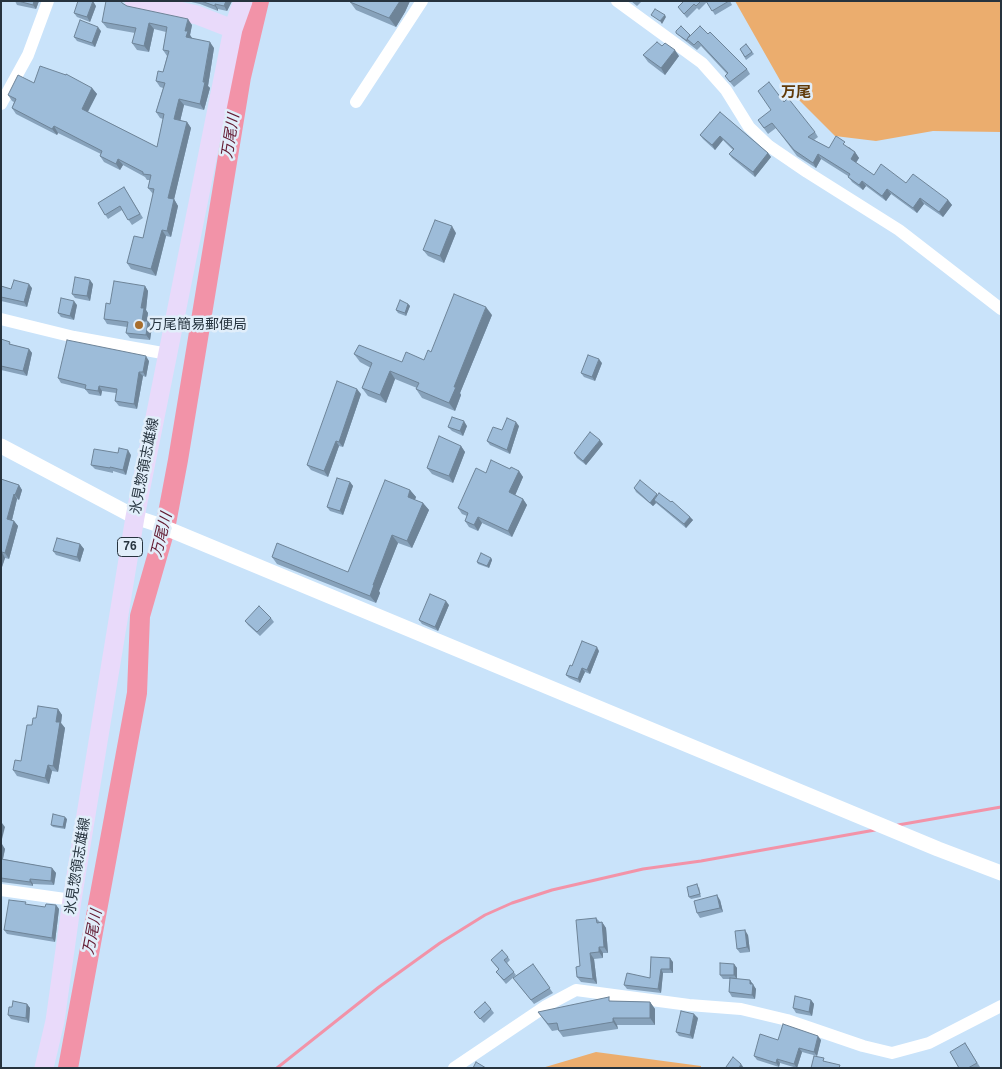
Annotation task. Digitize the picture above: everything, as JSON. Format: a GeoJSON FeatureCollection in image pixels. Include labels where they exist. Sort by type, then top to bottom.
{"type":"FeatureCollection","features":[{"type":"Feature","properties":{"kind":"main road"},"geometry":{"type":"LineString","coordinates":[[134,1],[197,15],[233,29]]}},
{"type":"Feature","properties":{"kind":"main road","name":"氷見惣領志雄線"},"geometry":{"type":"LineString","coordinates":[[44,1068],[56,1021],[72,900],[134,517],[233,29],[243,1]]}},
{"type":"Feature","properties":{"kind":"street"},"geometry":{"type":"LineString","coordinates":[[1,104],[28,55],[48,1]]}},
{"type":"Feature","properties":{"kind":"street"},"geometry":{"type":"LineString","coordinates":[[356,102],[422,1]]}},
{"type":"Feature","properties":{"kind":"street"},"geometry":{"type":"LineString","coordinates":[[617,1],[702,63],[726,90],[749,127],[769,146],[899,230],[1001,309]]}},
{"type":"Feature","properties":{"kind":"street"},"geometry":{"type":"LineString","coordinates":[[1,319],[74,337],[168,354]]}},
{"type":"Feature","properties":{"kind":"street"},"geometry":{"type":"LineString","coordinates":[[1,446],[134,517],[156,524],[897,832],[1001,873]]}},
{"type":"Feature","properties":{"kind":"street"},"geometry":{"type":"LineString","coordinates":[[1,890],[72,900]]}},
{"type":"Feature","properties":{"kind":"street"},"geometry":{"type":"LineString","coordinates":[[454,1068],[538,1011],[576,990],[690,1005],[741,1009],[787,1020],[863,1046],[892,1053],[929,1043],[1001,1006]]}},
{"type":"Feature","properties":{"kind":"shaded area"},"geometry":{"type":"Polygon","coordinates":[[[735,1],[1001,1],[1001,132],[933,131],[876,141],[835,136],[781,82],[735,1]]]}},
{"type":"Feature","properties":{"kind":"shaded area"},"geometry":{"type":"Polygon","coordinates":[[[596,1052],[701,1066],[701,1068],[542,1068],[596,1052]]]}},
{"type":"Feature","properties":{"kind":"building"},"geometry":{"type":"Polygon","coordinates":[[[18,1],[34,1],[33,5],[18,1]]]}},
{"type":"Feature","properties":{"kind":"building"},"geometry":{"type":"Polygon","coordinates":[[[78,1],[93,1],[87,17],[74,13],[78,1]]]}},
{"type":"Feature","properties":{"kind":"building"},"geometry":{"type":"Polygon","coordinates":[[[106,1],[121,1],[127,6],[188,19],[185,31],[188,31],[186,37],[210,42],[200,104],[179,99],[174,119],[187,122],[168,198],[174,199],[167,231],[162,230],[151,269],[127,263],[134,236],[143,238],[154,189],[148,188],[151,175],[143,174],[143,172],[118,159],[116,164],[100,156],[102,151],[54,126],[52,129],[12,108],[16,99],[8,95],[18,75],[34,83],[40,66],[66,74],[92,88],[82,109],[157,147],[164,114],[156,112],[165,83],[156,81],[158,71],[163,72],[169,51],[163,50],[167,27],[149,23],[144,46],[132,43],[136,28],[102,22],[106,1]]]}},
{"type":"Feature","properties":{"kind":"building"},"geometry":{"type":"Polygon","coordinates":[[[201,1],[226,1],[224,6],[215,4],[215,6],[201,1]]]}},
{"type":"Feature","properties":{"kind":"building"},"geometry":{"type":"Polygon","coordinates":[[[350,1],[400,1],[389,18],[350,2],[350,1]]]}},
{"type":"Feature","properties":{"kind":"building"},"geometry":{"type":"Polygon","coordinates":[[[684,1],[701,1],[696,6],[694,4],[684,14],[678,7],[684,1]]]}},
{"type":"Feature","properties":{"kind":"building"},"geometry":{"type":"Polygon","coordinates":[[[706,1],[729,1],[712,11],[706,1]]]}},
{"type":"Feature","properties":{"kind":"building"},"geometry":{"type":"Polygon","coordinates":[[[655,9],[665,15],[660,21],[651,15],[655,9]]]}},
{"type":"Feature","properties":{"kind":"building"},"geometry":{"type":"Polygon","coordinates":[[[80,20],[98,27],[92,43],[74,37],[80,20]]]}},
{"type":"Feature","properties":{"kind":"building"},"geometry":{"type":"Polygon","coordinates":[[[681,26],[690,35],[687,41],[676,33],[681,26]]]}},
{"type":"Feature","properties":{"kind":"building"},"geometry":{"type":"Polygon","coordinates":[[[700,26],[708,34],[710,32],[747,69],[730,82],[725,76],[728,73],[698,41],[694,45],[687,39],[700,26]]]}},
{"type":"Feature","properties":{"kind":"building"},"geometry":{"type":"Polygon","coordinates":[[[657,42],[662,46],[665,43],[675,50],[661,68],[643,55],[657,42]]]}},
{"type":"Feature","properties":{"kind":"building"},"geometry":{"type":"Polygon","coordinates":[[[746,44],[752,52],[745,57],[740,49],[746,44]]]}},
{"type":"Feature","properties":{"kind":"building"},"geometry":{"type":"Polygon","coordinates":[[[769,82],[784,102],[788,98],[815,132],[808,137],[829,148],[836,136],[845,142],[843,144],[855,152],[851,159],[874,175],[881,164],[906,183],[913,174],[948,200],[939,212],[920,198],[913,208],[887,189],[882,196],[862,181],[859,185],[848,177],[850,174],[818,154],[813,163],[794,150],[772,123],[764,128],[758,120],[771,110],[758,91],[769,82]]]}},
{"type":"Feature","properties":{"kind":"building"},"geometry":{"type":"Polygon","coordinates":[[[720,112],[768,153],[753,172],[729,154],[734,149],[720,136],[712,145],[700,135],[720,112]]]}},
{"type":"Feature","properties":{"kind":"building"},"geometry":{"type":"Polygon","coordinates":[[[124,187],[140,214],[128,220],[120,206],[105,215],[98,203],[124,187]]]}},
{"type":"Feature","properties":{"kind":"building"},"geometry":{"type":"Polygon","coordinates":[[[435,220],[452,226],[440,256],[423,250],[435,220]]]}},
{"type":"Feature","properties":{"kind":"building"},"geometry":{"type":"Polygon","coordinates":[[[75,277],[90,280],[87,296],[72,294],[75,277]]]}},
{"type":"Feature","properties":{"kind":"building"},"geometry":{"type":"Polygon","coordinates":[[[14,280],[29,284],[24,302],[1,297],[1,286],[11,289],[14,280]]]}},
{"type":"Feature","properties":{"kind":"building"},"geometry":{"type":"Polygon","coordinates":[[[114,281],[145,286],[141,308],[144,308],[142,321],[148,321],[146,335],[126,333],[128,322],[104,319],[106,303],[110,304],[114,281]]]}},
{"type":"Feature","properties":{"kind":"building"},"geometry":{"type":"Polygon","coordinates":[[[454,294],[486,307],[449,403],[416,389],[419,383],[390,371],[380,395],[362,388],[372,363],[354,354],[359,345],[402,362],[406,352],[424,360],[428,350],[431,352],[454,294]]]}},
{"type":"Feature","properties":{"kind":"building"},"geometry":{"type":"Polygon","coordinates":[[[61,298],[74,301],[70,316],[58,313],[61,298]]]}},
{"type":"Feature","properties":{"kind":"building"},"geometry":{"type":"Polygon","coordinates":[[[400,300],[408,304],[405,313],[396,310],[400,300]]]}},
{"type":"Feature","properties":{"kind":"building"},"geometry":{"type":"Polygon","coordinates":[[[1,339],[10,342],[9,344],[29,349],[23,371],[1,366],[1,339]]]}},
{"type":"Feature","properties":{"kind":"building"},"geometry":{"type":"Polygon","coordinates":[[[67,340],[146,356],[143,372],[139,372],[134,404],[115,401],[117,389],[99,386],[98,391],[85,389],[86,385],[58,378],[67,340]]]}},
{"type":"Feature","properties":{"kind":"building"},"geometry":{"type":"Polygon","coordinates":[[[588,355],[599,359],[592,377],[581,373],[588,355]]]}},
{"type":"Feature","properties":{"kind":"building"},"geometry":{"type":"Polygon","coordinates":[[[337,381],[357,389],[339,442],[336,441],[324,471],[307,465],[337,381]]]}},
{"type":"Feature","properties":{"kind":"building"},"geometry":{"type":"Polygon","coordinates":[[[452,417],[464,421],[460,431],[448,427],[452,417]]]}},
{"type":"Feature","properties":{"kind":"building"},"geometry":{"type":"Polygon","coordinates":[[[507,418],[516,422],[507,450],[487,441],[493,427],[502,430],[507,418]]]}},
{"type":"Feature","properties":{"kind":"building"},"geometry":{"type":"Polygon","coordinates":[[[590,432],[600,440],[583,461],[574,453],[590,432]]]}},
{"type":"Feature","properties":{"kind":"building"},"geometry":{"type":"Polygon","coordinates":[[[439,436],[461,446],[449,476],[427,468],[439,436]]]}},
{"type":"Feature","properties":{"kind":"building"},"geometry":{"type":"Polygon","coordinates":[[[119,448],[128,450],[123,470],[91,465],[94,449],[118,453],[119,448]]]}},
{"type":"Feature","properties":{"kind":"building"},"geometry":{"type":"Polygon","coordinates":[[[491,460],[519,471],[509,492],[523,499],[508,531],[478,517],[474,525],[465,521],[468,513],[458,508],[476,468],[486,473],[491,460]]]}},
{"type":"Feature","properties":{"kind":"building"},"geometry":{"type":"Polygon","coordinates":[[[337,478],[350,482],[340,511],[327,507],[337,478]]]}},
{"type":"Feature","properties":{"kind":"building"},"geometry":{"type":"Polygon","coordinates":[[[1,479],[19,485],[14,494],[7,519],[14,521],[5,553],[2,552],[1,554],[1,479]]]}},
{"type":"Feature","properties":{"kind":"building"},"geometry":{"type":"Polygon","coordinates":[[[385,480],[410,490],[408,497],[423,503],[407,541],[392,535],[370,596],[272,557],[277,543],[348,572],[385,480]]]}},
{"type":"Feature","properties":{"kind":"building"},"geometry":{"type":"Polygon","coordinates":[[[640,480],[657,494],[650,503],[634,488],[640,480]]]}},
{"type":"Feature","properties":{"kind":"building"},"geometry":{"type":"Polygon","coordinates":[[[659,493],[672,501],[690,517],[684,524],[654,500],[659,493]]]}},
{"type":"Feature","properties":{"kind":"building"},"geometry":{"type":"Polygon","coordinates":[[[57,538],[80,544],[77,557],[53,551],[57,538]]]}},
{"type":"Feature","properties":{"kind":"building"},"geometry":{"type":"Polygon","coordinates":[[[481,553],[491,558],[487,566],[477,562],[481,553]]]}},
{"type":"Feature","properties":{"kind":"building"},"geometry":{"type":"Polygon","coordinates":[[[430,594],[446,601],[435,627],[419,620],[430,594]]]}},
{"type":"Feature","properties":{"kind":"building"},"geometry":{"type":"Polygon","coordinates":[[[259,606],[271,618],[257,632],[245,621],[259,606]]]}},
{"type":"Feature","properties":{"kind":"building"},"geometry":{"type":"Polygon","coordinates":[[[582,641],[597,647],[587,670],[582,668],[578,679],[566,675],[570,665],[572,666],[582,641]]]}},
{"type":"Feature","properties":{"kind":"building"},"geometry":{"type":"Polygon","coordinates":[[[38,706],[58,709],[56,722],[60,722],[53,766],[48,765],[45,778],[13,770],[15,760],[21,761],[27,725],[32,725],[33,718],[36,718],[38,706]]]}},
{"type":"Feature","properties":{"kind":"building"},"geometry":{"type":"Polygon","coordinates":[[[53,814],[65,817],[63,827],[51,825],[53,814]]]}},
{"type":"Feature","properties":{"kind":"building"},"geometry":{"type":"Polygon","coordinates":[[[1,859],[52,868],[51,881],[30,879],[30,882],[1,878],[1,859]]]}},
{"type":"Feature","properties":{"kind":"building"},"geometry":{"type":"Polygon","coordinates":[[[697,884],[700,894],[689,897],[687,887],[697,884]]]}},
{"type":"Feature","properties":{"kind":"building"},"geometry":{"type":"Polygon","coordinates":[[[717,895],[720,908],[697,913],[694,901],[717,895]]]}},
{"type":"Feature","properties":{"kind":"building"},"geometry":{"type":"Polygon","coordinates":[[[9,900],[45,907],[46,904],[56,905],[52,938],[4,930],[9,900]]]}},
{"type":"Feature","properties":{"kind":"building"},"geometry":{"type":"Polygon","coordinates":[[[596,918],[597,923],[602,922],[604,947],[599,947],[599,952],[590,953],[593,979],[577,977],[576,967],[580,966],[576,920],[596,918]]]}},
{"type":"Feature","properties":{"kind":"building"},"geometry":{"type":"Polygon","coordinates":[[[745,930],[747,947],[737,949],[735,931],[745,930]]]}},
{"type":"Feature","properties":{"kind":"building"},"geometry":{"type":"Polygon","coordinates":[[[502,950],[508,957],[504,960],[514,972],[504,980],[496,972],[499,969],[491,960],[502,950]]]}},
{"type":"Feature","properties":{"kind":"building"},"geometry":{"type":"Polygon","coordinates":[[[651,957],[670,958],[670,969],[661,969],[658,989],[624,985],[627,973],[650,978],[651,957]]]}},
{"type":"Feature","properties":{"kind":"building"},"geometry":{"type":"Polygon","coordinates":[[[720,963],[734,964],[734,975],[720,975],[720,963]]]}},
{"type":"Feature","properties":{"kind":"building"},"geometry":{"type":"Polygon","coordinates":[[[533,964],[550,988],[531,1000],[513,978],[533,964]]]}},
{"type":"Feature","properties":{"kind":"building"},"geometry":{"type":"Polygon","coordinates":[[[730,978],[750,980],[750,984],[753,984],[752,995],[729,992],[730,978]]]}},
{"type":"Feature","properties":{"kind":"building"},"geometry":{"type":"Polygon","coordinates":[[[795,996],[811,1000],[809,1012],[793,1008],[795,996]]]}},
{"type":"Feature","properties":{"kind":"building"},"geometry":{"type":"Polygon","coordinates":[[[609,997],[609,1001],[650,1002],[650,1018],[613,1018],[613,1022],[559,1031],[557,1023],[548,1024],[538,1012],[609,997]]]}},
{"type":"Feature","properties":{"kind":"building"},"geometry":{"type":"Polygon","coordinates":[[[13,1001],[27,1004],[26,1018],[8,1015],[9,1007],[12,1007],[13,1001]]]}},
{"type":"Feature","properties":{"kind":"building"},"geometry":{"type":"Polygon","coordinates":[[[485,1002],[491,1009],[480,1019],[474,1012],[485,1002]]]}},
{"type":"Feature","properties":{"kind":"building"},"geometry":{"type":"Polygon","coordinates":[[[681,1011],[694,1014],[690,1035],[676,1032],[681,1011]]]}},
{"type":"Feature","properties":{"kind":"building"},"geometry":{"type":"Polygon","coordinates":[[[783,1024],[818,1036],[814,1052],[799,1048],[794,1064],[777,1059],[776,1063],[754,1056],[760,1034],[778,1040],[783,1024]]]}},
{"type":"Feature","properties":{"kind":"building"},"geometry":{"type":"Polygon","coordinates":[[[965,1043],[977,1063],[968,1068],[959,1068],[950,1052],[965,1043]]]}},
{"type":"Feature","properties":{"kind":"building"},"geometry":{"type":"Polygon","coordinates":[[[814,1056],[824,1058],[823,1061],[840,1065],[839,1068],[811,1068],[814,1056]]]}},
{"type":"Feature","properties":{"kind":"building"},"geometry":{"type":"Polygon","coordinates":[[[733,1057],[741,1064],[739,1068],[726,1067],[733,1057]]]}},
{"type":"Feature","properties":{"kind":"building"},"geometry":{"type":"Polygon","coordinates":[[[476,1062],[486,1068],[473,1068],[476,1062]]]}},
{"type":"Feature","properties":{"kind":"waterway","name":"万尾川"},"geometry":{"type":"LineString","coordinates":[[68,1068],[137,693],[140,616],[165,529],[241,77],[259,1]]}},
{"type":"Feature","properties":{"kind":"waterway"},"geometry":{"type":"LineString","coordinates":[[898,825],[1001,807]]}},
{"type":"Feature","properties":{"kind":"waterway"},"geometry":{"type":"LineString","coordinates":[[277,1068],[379,987],[440,943],[485,915],[512,903],[552,890],[643,869],[701,861],[875,830]]}},
{"type":"Feature","properties":{"kind":"place","name":"万尾簡易郵便局"},"geometry":{"type":"Point","coordinates":[139,325]}},
{"type":"Feature","properties":{"kind":"district","name":"万尾"},"geometry":{"type":"Point","coordinates":[796,93]}}]}
